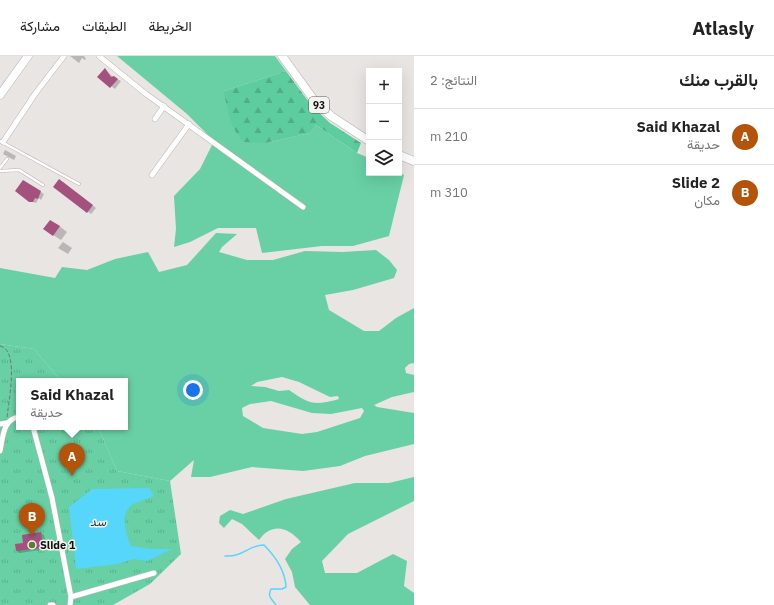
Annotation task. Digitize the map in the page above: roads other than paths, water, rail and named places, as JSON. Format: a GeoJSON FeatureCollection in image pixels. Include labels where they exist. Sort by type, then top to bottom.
{"type":"FeatureCollection","features":[{"type":"Feature","properties":{"kind":"main road"},"geometry":{"type":"LineString","coordinates":[[0,95],[28,56]]}},
{"type":"Feature","properties":{"kind":"main road","name":"93"},"geometry":{"type":"LineString","coordinates":[[282,56],[314,100],[351,130],[367,140]]}},
{"type":"Feature","properties":{"kind":"main road"},"geometry":{"type":"LineString","coordinates":[[402,156],[414,161]]}},
{"type":"Feature","properties":{"kind":"street"},"geometry":{"type":"LineString","coordinates":[[2,142],[35,94],[64,56]]}},
{"type":"Feature","properties":{"kind":"street"},"geometry":{"type":"LineString","coordinates":[[99,56],[164,106],[303,207]]}},
{"type":"Feature","properties":{"kind":"street"},"geometry":{"type":"LineString","coordinates":[[155,119],[164,106]]}},
{"type":"Feature","properties":{"kind":"street"},"geometry":{"type":"LineString","coordinates":[[152,175],[189,124]]}},
{"type":"Feature","properties":{"kind":"street"},"geometry":{"type":"LineString","coordinates":[[0,424],[6,423],[12,418],[16,417]]}},
{"type":"Feature","properties":{"kind":"street"},"geometry":{"type":"LineString","coordinates":[[0,451],[6,423]]}},
{"type":"Feature","properties":{"kind":"street"},"geometry":{"type":"LineString","coordinates":[[35,430],[52,498],[72,597],[70,605]]}},
{"type":"Feature","properties":{"kind":"street"},"geometry":{"type":"LineString","coordinates":[[72,597],[154,573]]}},
{"type":"Feature","properties":{"kind":"lane"},"geometry":{"type":"LineString","coordinates":[[2,142],[79,184]]}},
{"type":"Feature","properties":{"kind":"lane"},"geometry":{"type":"LineString","coordinates":[[0,170],[7,159]]}},
{"type":"Feature","properties":{"kind":"lane"},"geometry":{"type":"LineString","coordinates":[[0,170],[19,170],[43,185]]}},
{"type":"Feature","properties":{"kind":"water","name":"سد"},"geometry":{"type":"Polygon","coordinates":[[[149,488],[154,496],[133,504],[126,512],[125,524],[129,541],[131,546],[150,549],[172,549],[147,561],[133,559],[118,564],[76,569],[69,507],[92,489],[149,488]]]}},
{"type":"Feature","properties":{"kind":"waterway"},"geometry":{"type":"LineString","coordinates":[[225,556],[237,555],[254,547],[264,545],[279,564],[284,575],[286,587],[282,589],[271,589],[270,592],[270,598],[276,605]]}},
{"type":"Feature","properties":{"kind":"place","name":"Said Khazal"},"geometry":{"type":"Point","coordinates":[72,476]}},
{"type":"Feature","properties":{"kind":"place","name":"Slide 2"},"geometry":{"type":"Point","coordinates":[32,536]}},
{"type":"Feature","properties":{"kind":"place","name":"Slide 1"},"geometry":{"type":"Point","coordinates":[32,545]}}]}
